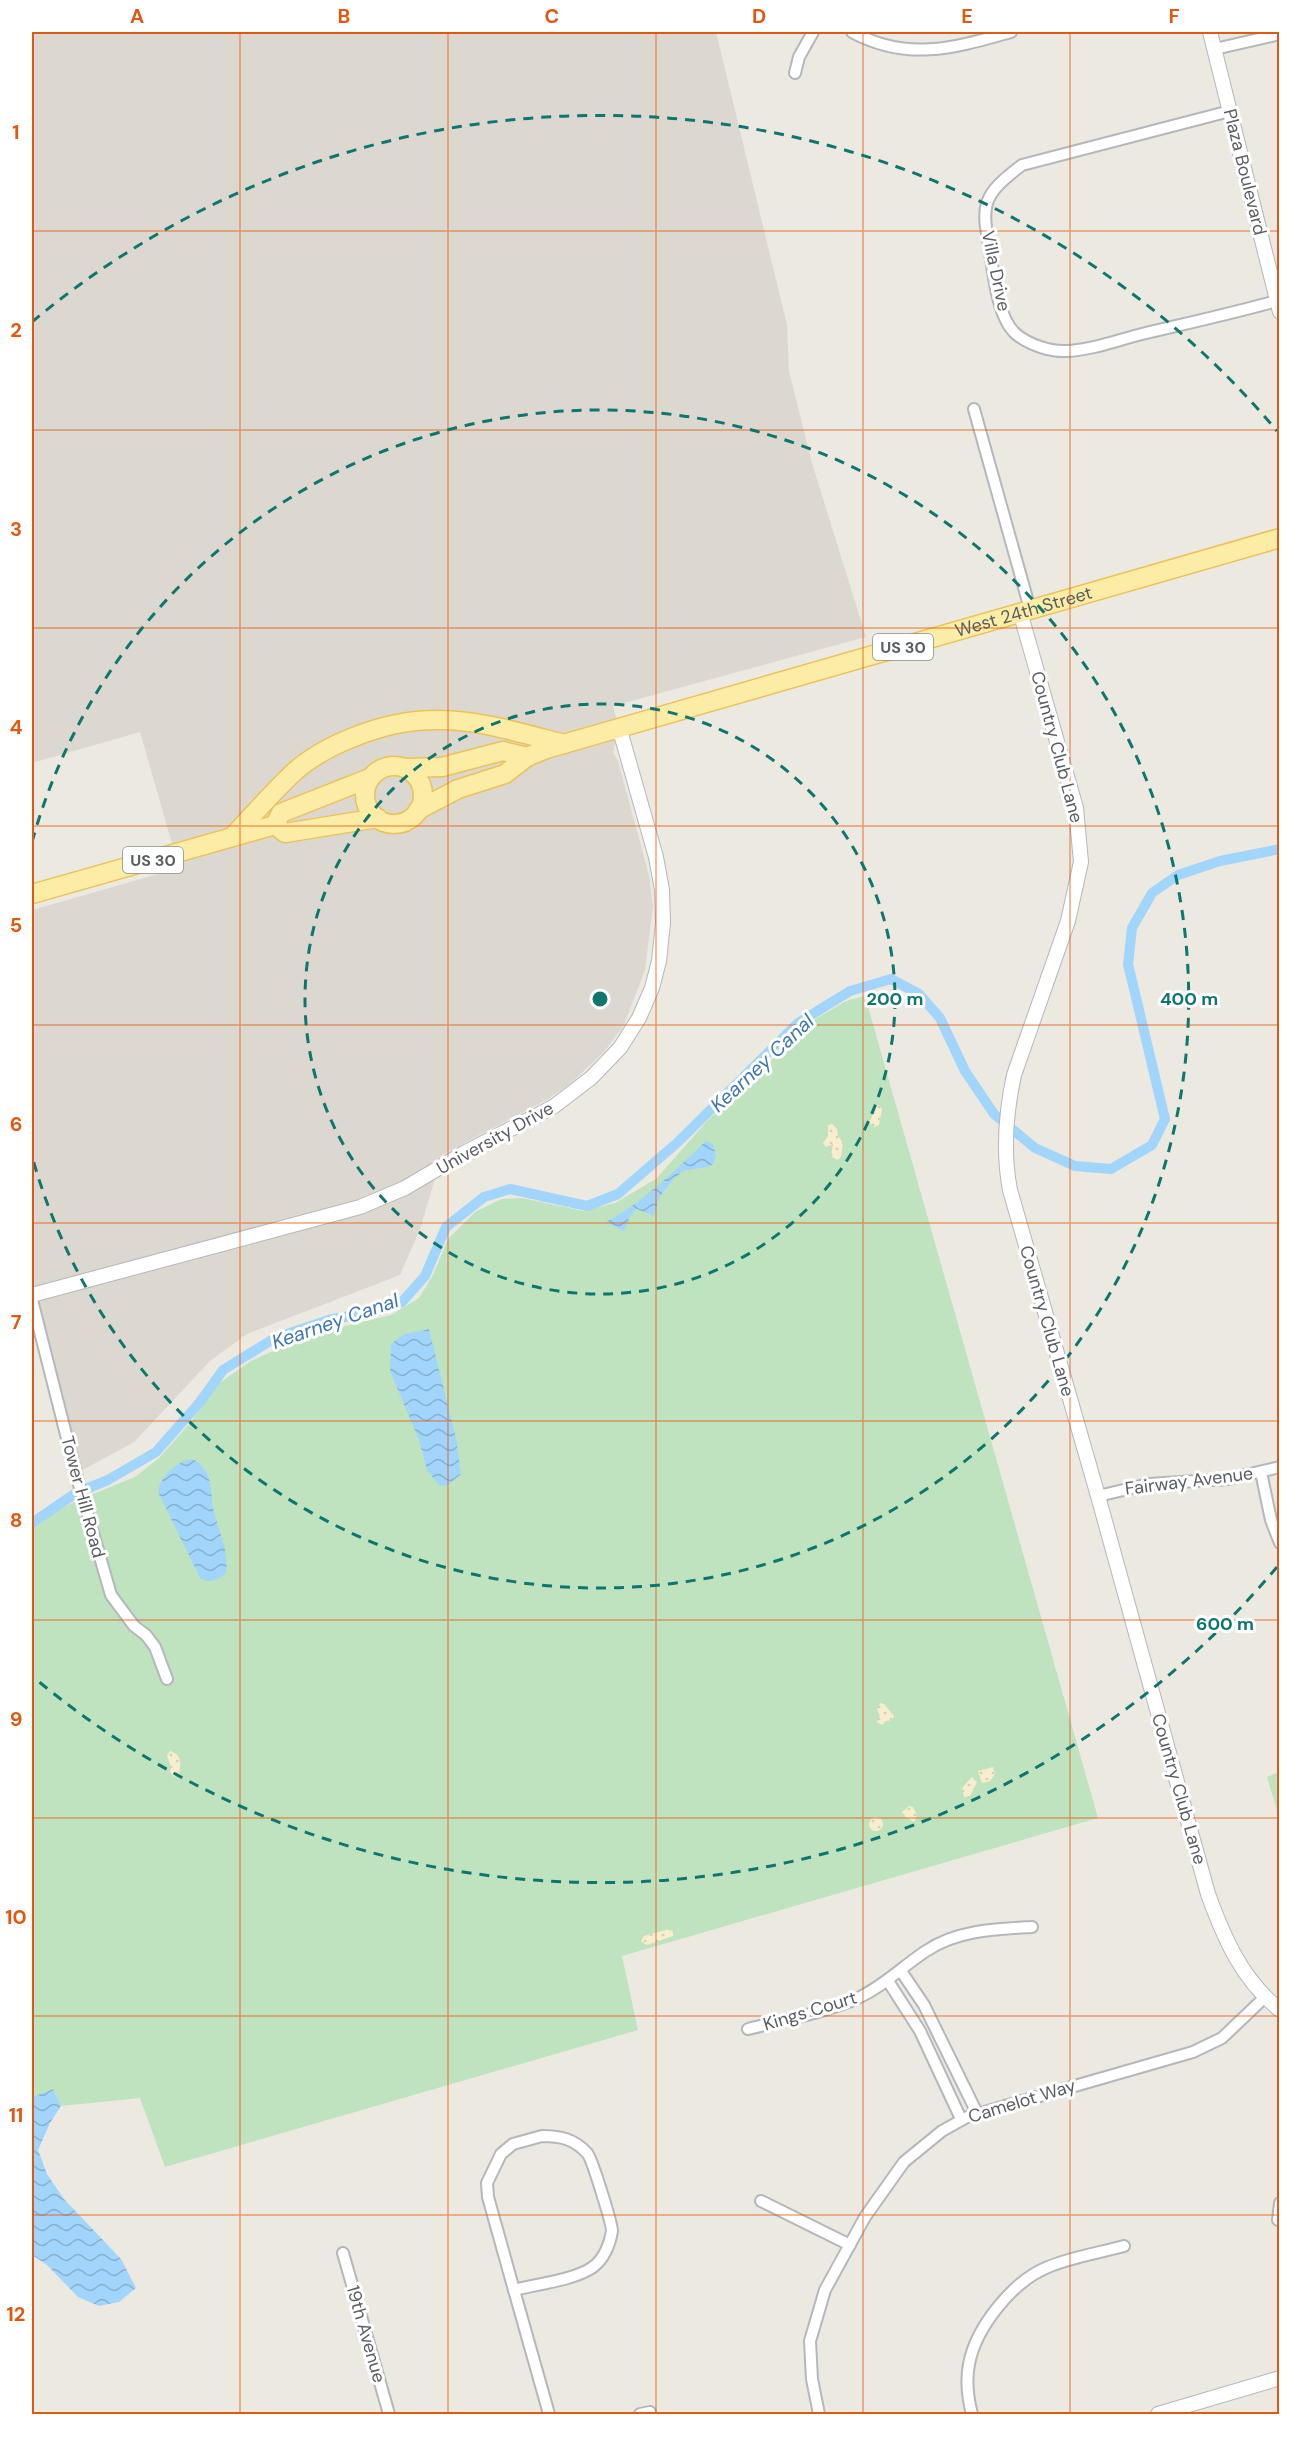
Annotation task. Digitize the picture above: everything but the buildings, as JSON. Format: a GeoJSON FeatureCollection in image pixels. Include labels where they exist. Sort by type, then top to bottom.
{"type":"FeatureCollection","features":[{"type":"Feature","properties":{"kind":"main road","name":"West 24th Street"},"geometry":{"type":"LineString","coordinates":[[418,810],[458,789],[505,774],[527,757],[564,744],[1280,538]]}},
{"type":"Feature","properties":{"kind":"main road"},"geometry":{"type":"LineString","coordinates":[[232,837],[292,773],[326,748],[377,728],[411,720],[455,719],[495,726],[564,744]]}},
{"type":"Feature","properties":{"kind":"main road","name":"West 24th Street"},"geometry":{"type":"LineString","coordinates":[[406,768],[442,767],[503,751],[527,757]]}},
{"type":"Feature","properties":{"kind":"main road","name":"US 30"},"geometry":{"type":"LineString","coordinates":[[275,825],[280,813],[370,778],[388,767],[406,768]]}},
{"type":"Feature","properties":{"kind":"main road"},"geometry":{"type":"LineString","coordinates":[[406,768],[418,779],[422,787],[423,795],[418,810]]}},
{"type":"Feature","properties":{"kind":"main road"},"geometry":{"type":"LineString","coordinates":[[370,778],[366,786],[366,802],[369,810],[378,818]]}},
{"type":"Feature","properties":{"kind":"main road","name":"US 30"},"geometry":{"type":"LineString","coordinates":[[275,825],[285,832],[378,818],[389,823],[397,823],[407,820],[418,810]]}},
{"type":"Feature","properties":{"kind":"main road","name":"US 30"},"geometry":{"type":"LineString","coordinates":[[32,894],[275,825]]}},
{"type":"Feature","properties":{"kind":"street"},"geometry":{"type":"LineString","coordinates":[[795,73],[799,57],[813,32]]}},
{"type":"Feature","properties":{"kind":"street"},"geometry":{"type":"LineString","coordinates":[[852,32],[871,42],[912,50],[955,48],[1011,32]]}},
{"type":"Feature","properties":{"kind":"street","name":"Plaza Boulevard"},"geometry":{"type":"LineString","coordinates":[[1210,32],[1279,304]]}},
{"type":"Feature","properties":{"kind":"street"},"geometry":{"type":"LineString","coordinates":[[1215,49],[1280,34]]}},
{"type":"Feature","properties":{"kind":"street","name":"Villa Drive"},"geometry":{"type":"LineString","coordinates":[[1230,111],[1041,158],[1022,165],[998,183],[988,198],[984,214],[996,287],[1004,316],[1015,334],[1049,351],[1067,351],[1103,344],[1279,304]]}},
{"type":"Feature","properties":{"kind":"street"},"geometry":{"type":"LineString","coordinates":[[974,409],[1025,611]]}},
{"type":"Feature","properties":{"kind":"street","name":"Country Club Lane"},"geometry":{"type":"LineString","coordinates":[[1025,611],[1076,808],[1081,862],[1068,921],[1014,1075],[1008,1103],[1006,1168],[1010,1190],[1098,1496],[1208,1894],[1236,1959],[1264,1998],[1280,2010]]}},
{"type":"Feature","properties":{"kind":"street","name":"University Drive"},"geometry":{"type":"LineString","coordinates":[[32,1295],[360,1207],[405,1188],[464,1153],[553,1107],[591,1078],[620,1048],[639,1018],[652,988],[662,943],[663,905],[660,874],[619,727]]}},
{"type":"Feature","properties":{"kind":"street","name":"Tower Hill Road"},"geometry":{"type":"LineString","coordinates":[[32,1300],[77,1479],[111,1595],[155,1647],[167,1679]]}},
{"type":"Feature","properties":{"kind":"street","name":"Fairway Avenue"},"geometry":{"type":"LineString","coordinates":[[1098,1496],[1149,1484],[1228,1479],[1280,1467]]}},
{"type":"Feature","properties":{"kind":"street"},"geometry":{"type":"LineString","coordinates":[[1261,1472],[1271,1520],[1280,1543]]}},
{"type":"Feature","properties":{"kind":"street","name":"Kings Court"},"geometry":{"type":"LineString","coordinates":[[748,2029],[834,2007],[860,1997],[888,1981],[927,1950],[955,1937],[991,1930],[1032,1928]]}},
{"type":"Feature","properties":{"kind":"street"},"geometry":{"type":"LineString","coordinates":[[901,1971],[934,2023],[977,2113]]}},
{"type":"Feature","properties":{"kind":"street"},"geometry":{"type":"LineString","coordinates":[[888,1981],[920,2031],[961,2120]]}},
{"type":"Feature","properties":{"kind":"street","name":"Camelot Way"},"geometry":{"type":"LineString","coordinates":[[819,2415],[812,2379],[810,2342],[825,2290],[865,2217],[904,2162],[942,2131],[977,2113],[1193,2052],[1222,2038],[1264,1998]]}},
{"type":"Feature","properties":{"kind":"street"},"geometry":{"type":"LineString","coordinates":[[514,2290],[570,2277],[594,2267],[607,2251],[612,2229],[590,2155],[574,2141],[560,2136],[542,2136],[513,2144],[501,2154],[487,2183],[488,2197],[514,2290],[549,2415]]}},
{"type":"Feature","properties":{"kind":"street"},"geometry":{"type":"LineString","coordinates":[[761,2201],[850,2245]]}},
{"type":"Feature","properties":{"kind":"street"},"geometry":{"type":"LineString","coordinates":[[1278,2220],[1280,2203]]}},
{"type":"Feature","properties":{"kind":"street"},"geometry":{"type":"LineString","coordinates":[[972,2415],[967,2388],[969,2363],[983,2330],[1005,2297],[1024,2281],[1047,2267],[1124,2246]]}},
{"type":"Feature","properties":{"kind":"street","name":"19th Avenue"},"geometry":{"type":"LineString","coordinates":[[343,2253],[389,2415]]}},
{"type":"Feature","properties":{"kind":"street"},"geometry":{"type":"LineString","coordinates":[[1158,2415],[1187,2410],[1280,2378]]}},
{"type":"Feature","properties":{"kind":"shaded area"},"geometry":{"type":"Polygon","coordinates":[[[32,32],[716,32],[787,325],[789,371],[812,463],[866,637],[613,706],[619,727],[613,752],[618,761],[649,875],[653,906],[645,970],[624,1025],[604,1052],[570,1084],[548,1099],[442,1155],[420,1229],[400,1275],[247,1334],[210,1361],[134,1442],[81,1471],[34,1288],[32,1289],[32,910],[179,868],[140,732],[32,763],[32,32]]]}},
{"type":"Feature","properties":{"kind":"green space"},"geometry":{"type":"Polygon","coordinates":[[[865,996],[1098,1818],[622,1956],[638,2030],[165,2167],[140,2098],[61,2106],[53,2089],[32,2097],[32,1527],[76,1501],[135,1477],[159,1458],[190,1423],[218,1384],[251,1361],[308,1335],[391,1315],[419,1298],[433,1275],[448,1239],[475,1212],[502,1199],[522,1198],[583,1211],[615,1203],[656,1179],[708,1120],[814,1020],[846,1001],[865,996]]]}},
{"type":"Feature","properties":{"kind":"green space"},"geometry":{"type":"Polygon","coordinates":[[[1280,1772],[1279,1817],[1267,1777],[1280,1772]]]}},
{"type":"Feature","properties":{"kind":"sand"},"geometry":{"type":"Polygon","coordinates":[[[873,1105],[879,1105],[882,1109],[879,1125],[874,1127],[869,1122],[873,1105]]]}},
{"type":"Feature","properties":{"kind":"sand"},"geometry":{"type":"Polygon","coordinates":[[[832,1124],[837,1129],[838,1136],[843,1143],[841,1157],[837,1160],[831,1156],[833,1144],[826,1147],[823,1143],[828,1136],[828,1125],[832,1124]]]}},
{"type":"Feature","properties":{"kind":"sand"},"geometry":{"type":"Polygon","coordinates":[[[880,1703],[884,1704],[894,1716],[892,1720],[882,1725],[877,1722],[880,1715],[877,1710],[880,1703]]]}},
{"type":"Feature","properties":{"kind":"sand"},"geometry":{"type":"Polygon","coordinates":[[[170,1751],[180,1760],[179,1774],[174,1777],[170,1772],[171,1767],[167,1756],[170,1751]]]}},
{"type":"Feature","properties":{"kind":"sand"},"geometry":{"type":"Polygon","coordinates":[[[993,1767],[995,1774],[990,1781],[982,1783],[978,1771],[993,1767]]]}},
{"type":"Feature","properties":{"kind":"sand"},"geometry":{"type":"Polygon","coordinates":[[[972,1777],[977,1782],[970,1796],[964,1797],[962,1788],[972,1777]]]}},
{"type":"Feature","properties":{"kind":"sand"},"geometry":{"type":"Polygon","coordinates":[[[909,1806],[913,1807],[917,1815],[914,1822],[902,1812],[909,1806]]]}},
{"type":"Feature","properties":{"kind":"sand"},"geometry":{"type":"Polygon","coordinates":[[[876,1817],[881,1819],[883,1824],[881,1829],[876,1831],[871,1829],[869,1824],[871,1819],[876,1817]]]}},
{"type":"Feature","properties":{"kind":"sand"},"geometry":{"type":"Polygon","coordinates":[[[669,1929],[673,1932],[673,1936],[647,1945],[641,1941],[644,1936],[669,1929]]]}},
{"type":"Feature","properties":{"kind":"water"},"geometry":{"type":"Polygon","coordinates":[[[706,1141],[713,1144],[716,1156],[713,1164],[708,1167],[686,1170],[674,1178],[659,1198],[654,1216],[637,1209],[631,1215],[623,1231],[606,1222],[646,1195],[706,1141]]]}},
{"type":"Feature","properties":{"kind":"water"},"geometry":{"type":"Polygon","coordinates":[[[429,1329],[456,1438],[461,1474],[448,1485],[440,1486],[427,1470],[419,1440],[390,1371],[391,1344],[404,1334],[429,1329]]]}},
{"type":"Feature","properties":{"kind":"water"},"geometry":{"type":"Polygon","coordinates":[[[192,1459],[202,1466],[208,1476],[213,1508],[226,1555],[226,1572],[218,1579],[211,1581],[200,1578],[158,1492],[162,1480],[170,1470],[192,1459]]]}},
{"type":"Feature","properties":{"kind":"water"},"geometry":{"type":"Polygon","coordinates":[[[53,2089],[61,2106],[50,2123],[38,2150],[47,2174],[64,2199],[121,2259],[136,2288],[119,2302],[99,2306],[78,2297],[47,2265],[32,2255],[32,2097],[53,2089]]]}},
{"type":"Feature","properties":{"kind":"waterway","name":"Kearney Canal"},"geometry":{"type":"LineString","coordinates":[[32,1523],[76,1493],[108,1480],[156,1452],[200,1402],[223,1370],[275,1338],[332,1319],[372,1313],[402,1302],[425,1276],[446,1227],[484,1197],[510,1189],[587,1206],[618,1194],[678,1142],[798,1023],[850,991],[891,979],[919,994],[940,1018],[965,1071],[994,1114],[1035,1148],[1075,1166],[1111,1169],[1152,1145],[1165,1119],[1128,964],[1132,928],[1152,893],[1178,875],[1220,861],[1280,849]]}}]}
